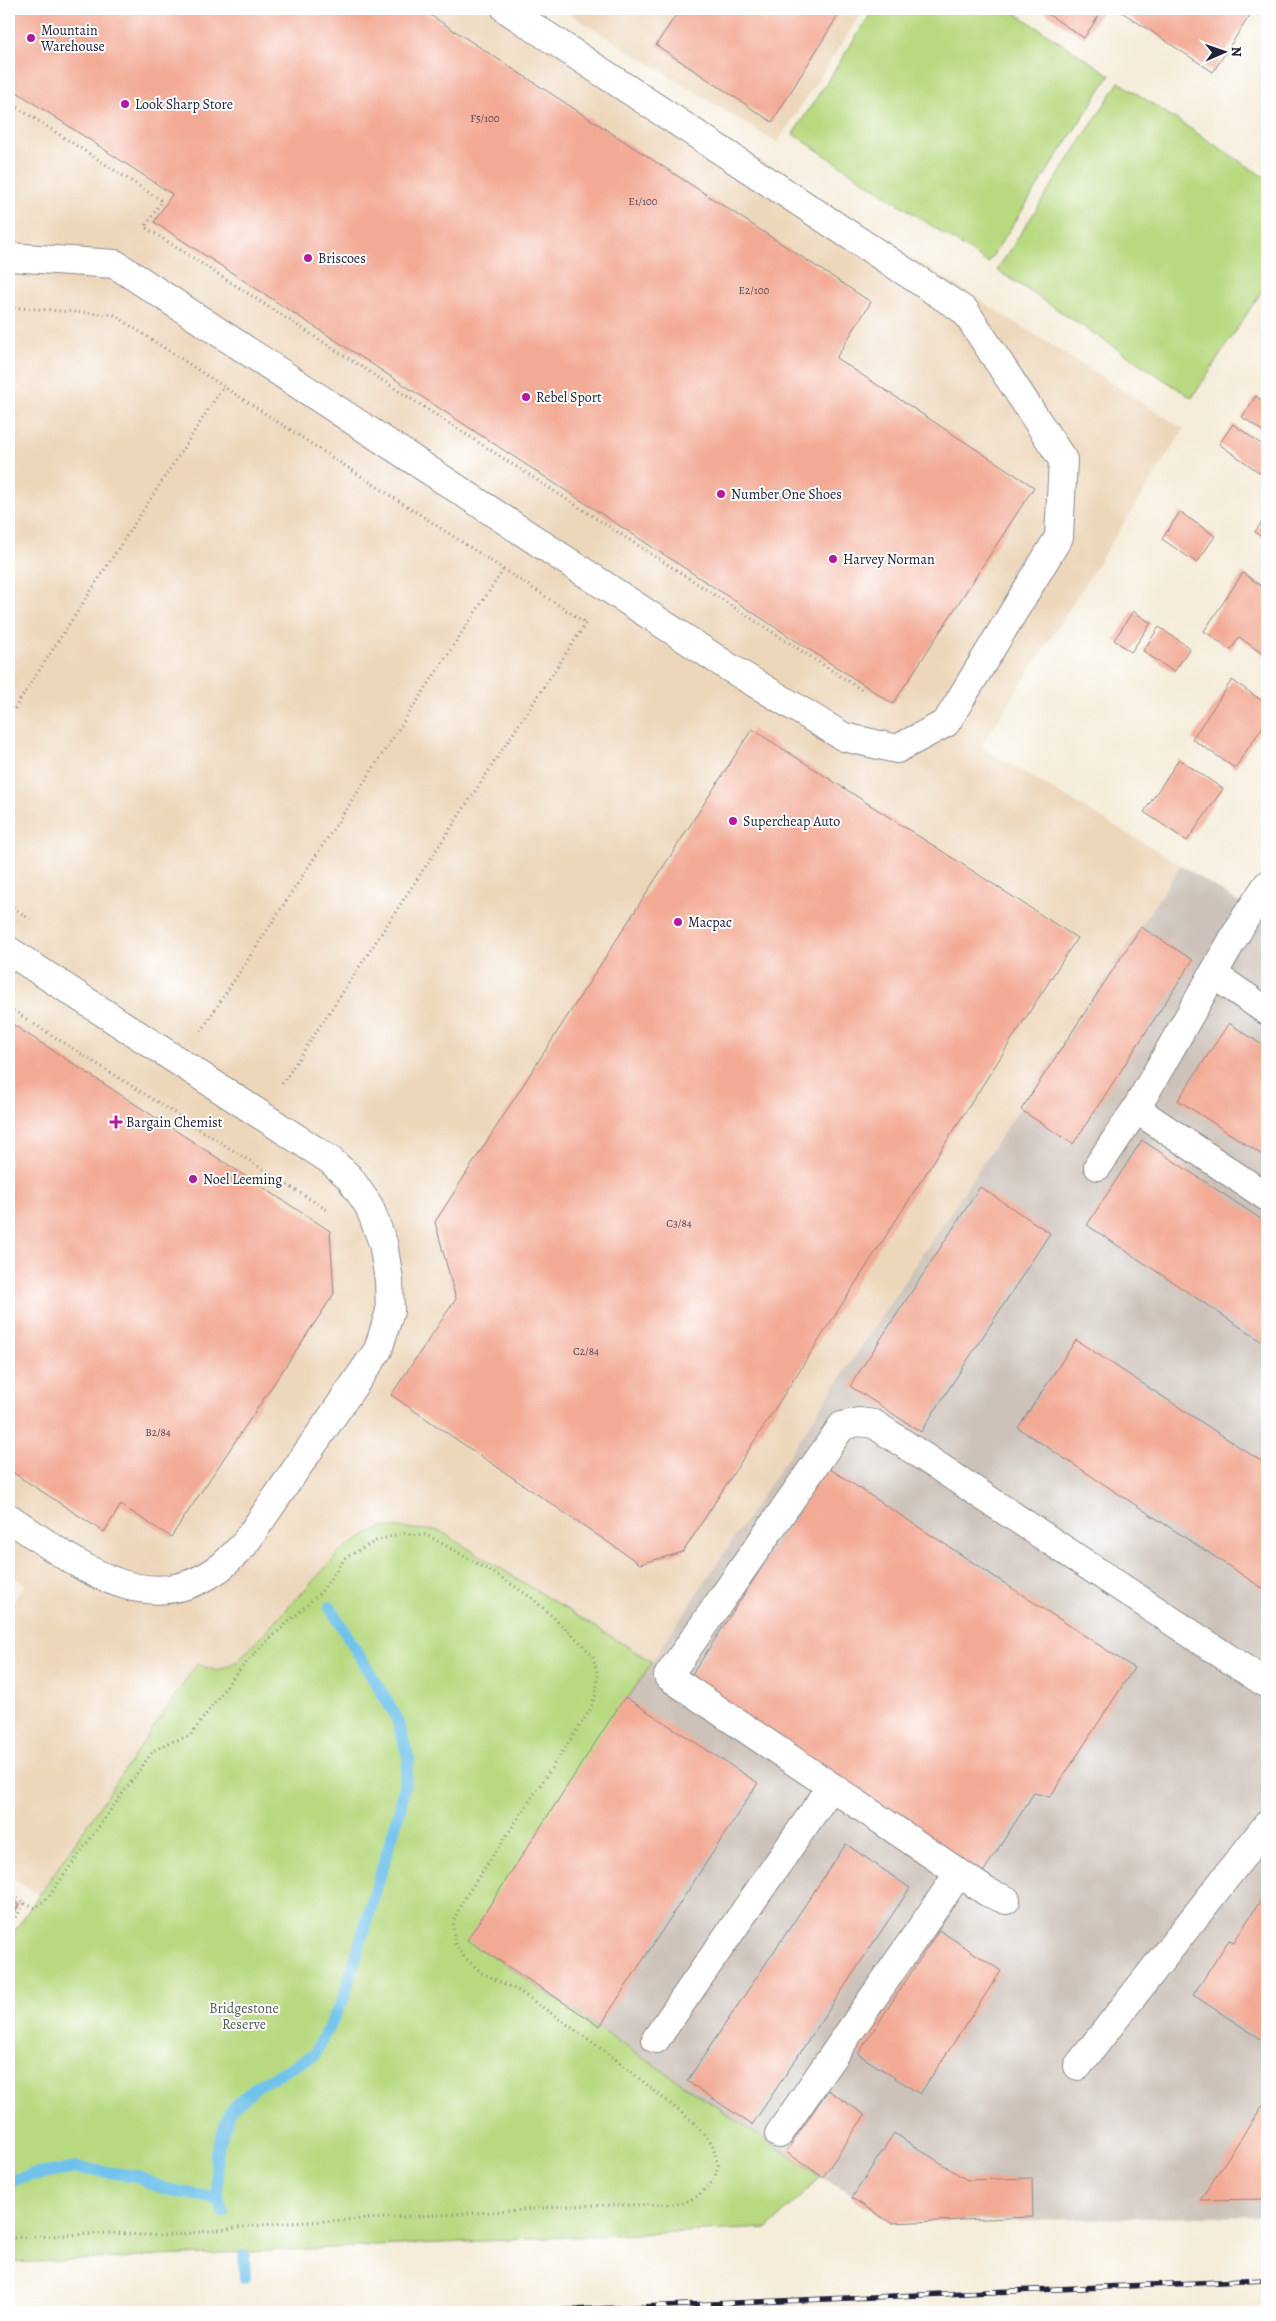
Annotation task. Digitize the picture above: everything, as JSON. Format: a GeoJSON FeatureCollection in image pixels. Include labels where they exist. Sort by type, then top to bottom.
{"type":"FeatureCollection","features":[{"type":"Feature","properties":{"kind":"street"},"geometry":{"type":"LineString","coordinates":[[9,257],[115,264],[730,668],[844,737],[897,748],[946,723],[1059,537],[1063,460],[965,311],[506,9]]}},
{"type":"Feature","properties":{"kind":"street"},"geometry":{"type":"LineString","coordinates":[[1098,1166],[1136,1108],[1244,920],[1267,885]]}},
{"type":"Feature","properties":{"kind":"street"},"geometry":{"type":"LineString","coordinates":[[9,951],[330,1160],[349,1176],[369,1206],[383,1243],[389,1280],[390,1311],[378,1350],[248,1538],[219,1568],[202,1579],[173,1590],[143,1590],[120,1584],[87,1570],[9,1518]]}},
{"type":"Feature","properties":{"kind":"street"},"geometry":{"type":"LineString","coordinates":[[1214,975],[1267,1011]]}},
{"type":"Feature","properties":{"kind":"street"},"geometry":{"type":"LineString","coordinates":[[1136,1108],[1267,1197]]}},
{"type":"Feature","properties":{"kind":"street"},"geometry":{"type":"LineString","coordinates":[[1006,1900],[988,1892],[959,1874],[668,1676],[842,1426],[859,1422],[874,1424],[1267,1684]]}},
{"type":"Feature","properties":{"kind":"street"},"geometry":{"type":"LineString","coordinates":[[656,2039],[831,1787]]}},
{"type":"Feature","properties":{"kind":"street"},"geometry":{"type":"LineString","coordinates":[[1078,2066],[1267,1825]]}},
{"type":"Feature","properties":{"kind":"street"},"geometry":{"type":"LineString","coordinates":[[779,2134],[959,1874]]}},
{"type":"Feature","properties":{"kind":"path"},"geometry":{"type":"LineString","coordinates":[[9,104],[162,200],[145,227],[865,692]]}},
{"type":"Feature","properties":{"kind":"path"},"geometry":{"type":"LineString","coordinates":[[9,307],[114,315],[586,623],[284,1085],[276,1080]]}},
{"type":"Feature","properties":{"kind":"path"},"geometry":{"type":"LineString","coordinates":[[9,717],[223,387]]}},
{"type":"Feature","properties":{"kind":"path"},"geometry":{"type":"LineString","coordinates":[[208,1035],[200,1031],[503,570]]}},
{"type":"Feature","properties":{"kind":"path"},"geometry":{"type":"LineString","coordinates":[[9,905],[31,920]]}},
{"type":"Feature","properties":{"kind":"path"},"geometry":{"type":"LineString","coordinates":[[9,1008],[328,1211]]}},
{"type":"Feature","properties":{"kind":"path"},"geometry":{"type":"LineString","coordinates":[[9,1892],[36,1908],[48,1896],[153,1751],[170,1742],[190,1736],[234,1676],[262,1645],[320,1592],[345,1558],[376,1540],[402,1533],[427,1535],[499,1576],[532,1598],[593,1656],[598,1676],[596,1694],[589,1712],[464,1899],[453,1922],[454,1942],[464,1957],[482,1973],[519,1991],[604,2050],[694,2123],[712,2143],[718,2165],[714,2180],[698,2196],[682,2204],[562,2206],[511,2212],[272,2224],[163,2236],[109,2232],[9,2238]]}},
{"type":"Feature","properties":{"kind":"path"},"geometry":{"type":"LineString","coordinates":[[9,1927],[25,1903]]}},
{"type":"Feature","properties":{"kind":"shaded area"},"geometry":{"type":"Polygon","coordinates":[[[9,9],[518,9],[1184,429],[981,747],[1181,865],[652,1662],[440,1531],[344,1548],[238,1661],[217,1671],[197,1665],[39,1895],[9,1876],[9,1609],[25,1584],[9,1574],[9,9]]]}},
{"type":"Feature","properties":{"kind":"shaded area"},"geometry":{"type":"Polygon","coordinates":[[[562,9],[864,9],[777,143],[562,9]]]}},
{"type":"Feature","properties":{"kind":"shaded area"},"geometry":{"type":"Polygon","coordinates":[[[1181,865],[1267,921],[1267,2216],[897,2222],[821,2177],[467,1940],[1181,865]]]}},
{"type":"Feature","properties":{"kind":"green space"},"geometry":{"type":"Polygon","coordinates":[[[874,9],[1009,9],[1110,75],[988,263],[793,134],[874,9]]]}},
{"type":"Feature","properties":{"kind":"green space"},"geometry":{"type":"Polygon","coordinates":[[[1119,82],[1267,179],[1267,283],[1192,398],[997,270],[1119,82]]]}},
{"type":"Feature","properties":{"kind":"green space","name":"Bridgestone Reserve"},"geometry":{"type":"Polygon","coordinates":[[[383,1527],[440,1531],[652,1662],[468,1940],[821,2177],[768,2228],[9,2263],[9,1939],[197,1664],[217,1671],[238,1661],[344,1548],[383,1527]]]}},
{"type":"Feature","properties":{"kind":"building"},"geometry":{"type":"Polygon","coordinates":[[[9,9],[421,9],[871,302],[836,358],[1034,487],[893,704],[154,222],[172,194],[9,87],[9,9]]]}},
{"type":"Feature","properties":{"kind":"building"},"geometry":{"type":"Polygon","coordinates":[[[680,9],[842,9],[772,122],[656,45],[680,9]]]}},
{"type":"Feature","properties":{"kind":"building"},"geometry":{"type":"Polygon","coordinates":[[[1040,9],[1103,9],[1084,38],[1040,9]]]}},
{"type":"Feature","properties":{"kind":"building"},"geometry":{"type":"Polygon","coordinates":[[[1117,9],[1254,9],[1213,72],[1117,9]]]}},
{"type":"Feature","properties":{"kind":"building"},"geometry":{"type":"Polygon","coordinates":[[[1256,396],[1267,404],[1267,434],[1242,417],[1256,396]]]}},
{"type":"Feature","properties":{"kind":"building"},"geometry":{"type":"Polygon","coordinates":[[[1233,424],[1267,448],[1267,478],[1219,444],[1233,424]]]}},
{"type":"Feature","properties":{"kind":"building"},"geometry":{"type":"Polygon","coordinates":[[[1180,512],[1215,536],[1197,563],[1162,539],[1180,512]]]}},
{"type":"Feature","properties":{"kind":"building"},"geometry":{"type":"Polygon","coordinates":[[[1267,514],[1267,541],[1255,532],[1267,514]]]}},
{"type":"Feature","properties":{"kind":"building"},"geometry":{"type":"Polygon","coordinates":[[[1243,573],[1267,590],[1267,657],[1239,637],[1231,650],[1204,631],[1243,573]]]}},
{"type":"Feature","properties":{"kind":"building"},"geometry":{"type":"Polygon","coordinates":[[[1133,611],[1151,623],[1131,652],[1114,640],[1133,611]]]}},
{"type":"Feature","properties":{"kind":"building"},"geometry":{"type":"Polygon","coordinates":[[[1159,627],[1190,648],[1174,672],[1143,651],[1159,627]]]}},
{"type":"Feature","properties":{"kind":"building"},"geometry":{"type":"Polygon","coordinates":[[[1232,680],[1267,704],[1267,720],[1235,768],[1192,739],[1232,680]]]}},
{"type":"Feature","properties":{"kind":"building"},"geometry":{"type":"Polygon","coordinates":[[[752,729],[1077,938],[683,1552],[640,1564],[391,1395],[456,1299],[435,1222],[752,729]]]}},
{"type":"Feature","properties":{"kind":"building"},"geometry":{"type":"Polygon","coordinates":[[[1179,759],[1223,789],[1187,841],[1144,812],[1179,759]]]}},
{"type":"Feature","properties":{"kind":"building"},"geometry":{"type":"Polygon","coordinates":[[[1141,927],[1193,960],[1073,1144],[1021,1110],[1141,927]]]}},
{"type":"Feature","properties":{"kind":"building"},"geometry":{"type":"Polygon","coordinates":[[[9,1022],[330,1231],[334,1294],[171,1537],[121,1505],[104,1532],[9,1470],[9,1022]]]}},
{"type":"Feature","properties":{"kind":"building"},"geometry":{"type":"Polygon","coordinates":[[[1229,1023],[1267,1048],[1267,1158],[1178,1100],[1229,1023]]]}},
{"type":"Feature","properties":{"kind":"building"},"geometry":{"type":"Polygon","coordinates":[[[1142,1140],[1267,1223],[1267,1345],[1087,1225],[1142,1140]]]}},
{"type":"Feature","properties":{"kind":"building"},"geometry":{"type":"Polygon","coordinates":[[[980,1187],[1050,1233],[921,1432],[850,1386],[980,1187]]]}},
{"type":"Feature","properties":{"kind":"building"},"geometry":{"type":"Polygon","coordinates":[[[1076,1340],[1267,1465],[1267,1591],[1018,1428],[1076,1340]]]}},
{"type":"Feature","properties":{"kind":"building"},"geometry":{"type":"Polygon","coordinates":[[[827,1467],[1134,1668],[1050,1797],[1034,1793],[982,1874],[687,1682],[827,1467]]]}},
{"type":"Feature","properties":{"kind":"building"},"geometry":{"type":"Polygon","coordinates":[[[625,1697],[758,1783],[600,2026],[467,1940],[625,1697]]]}},
{"type":"Feature","properties":{"kind":"building"},"geometry":{"type":"Polygon","coordinates":[[[846,1844],[910,1888],[752,2125],[687,2081],[846,1844]]]}},
{"type":"Feature","properties":{"kind":"building"},"geometry":{"type":"Polygon","coordinates":[[[1267,1890],[1267,2043],[1193,1995],[1229,1940],[1234,1942],[1267,1890]]]}},
{"type":"Feature","properties":{"kind":"building"},"geometry":{"type":"Polygon","coordinates":[[[9,1898],[19,1905],[9,1921],[9,1898]]]}},
{"type":"Feature","properties":{"kind":"building"},"geometry":{"type":"Polygon","coordinates":[[[939,1930],[1001,1971],[920,2094],[858,2054],[939,1930]]]}},
{"type":"Feature","properties":{"kind":"building"},"geometry":{"type":"Polygon","coordinates":[[[828,2090],[865,2115],[823,2177],[786,2152],[828,2090]]]}},
{"type":"Feature","properties":{"kind":"building"},"geometry":{"type":"Polygon","coordinates":[[[1267,2099],[1267,2199],[1200,2200],[1267,2099]]]}},
{"type":"Feature","properties":{"kind":"building"},"geometry":{"type":"Polygon","coordinates":[[[894,2133],[967,2180],[1032,2178],[1033,2217],[891,2223],[852,2198],[894,2133]]]}},
{"type":"Feature","properties":{"kind":"waterway"},"geometry":{"type":"LineString","coordinates":[[223,2212],[218,2199],[216,2153],[230,2111],[257,2086],[314,2055],[343,2000],[400,1809],[409,1759],[396,1716],[330,1607]]}},
{"type":"Feature","properties":{"kind":"waterway"},"geometry":{"type":"LineString","coordinates":[[9,2181],[32,2175],[77,2168],[136,2176],[165,2189],[218,2199]]}},
{"type":"Feature","properties":{"kind":"waterway"},"geometry":{"type":"LineString","coordinates":[[244,2256],[245,2278]]}},
{"type":"Feature","properties":{"kind":"railway"},"geometry":{"type":"LineString","coordinates":[[524,2312],[1267,2280]]}},
{"type":"Feature","properties":{"kind":"place","name":"Mountain Warehouse"},"geometry":{"type":"Point","coordinates":[31,38]}},
{"type":"Feature","properties":{"kind":"place","name":"Look Sharp Store"},"geometry":{"type":"Point","coordinates":[125,104]}},
{"type":"Feature","properties":{"kind":"place","name":"Briscoes"},"geometry":{"type":"Point","coordinates":[308,258]}},
{"type":"Feature","properties":{"kind":"place","name":"Rebel Sport"},"geometry":{"type":"Point","coordinates":[526,397]}},
{"type":"Feature","properties":{"kind":"place","name":"Number One Shoes"},"geometry":{"type":"Point","coordinates":[721,494]}},
{"type":"Feature","properties":{"kind":"place","name":"Harvey Norman"},"geometry":{"type":"Point","coordinates":[833,559]}},
{"type":"Feature","properties":{"kind":"place","name":"Supercheap Auto"},"geometry":{"type":"Point","coordinates":[733,821]}},
{"type":"Feature","properties":{"kind":"place","name":"Macpac"},"geometry":{"type":"Point","coordinates":[678,922]}},
{"type":"Feature","properties":{"kind":"place","name":"Bargain Chemist"},"geometry":{"type":"Point","coordinates":[116,1122]}},
{"type":"Feature","properties":{"kind":"place","name":"Noel Leeming"},"geometry":{"type":"Point","coordinates":[193,1179]}}]}
